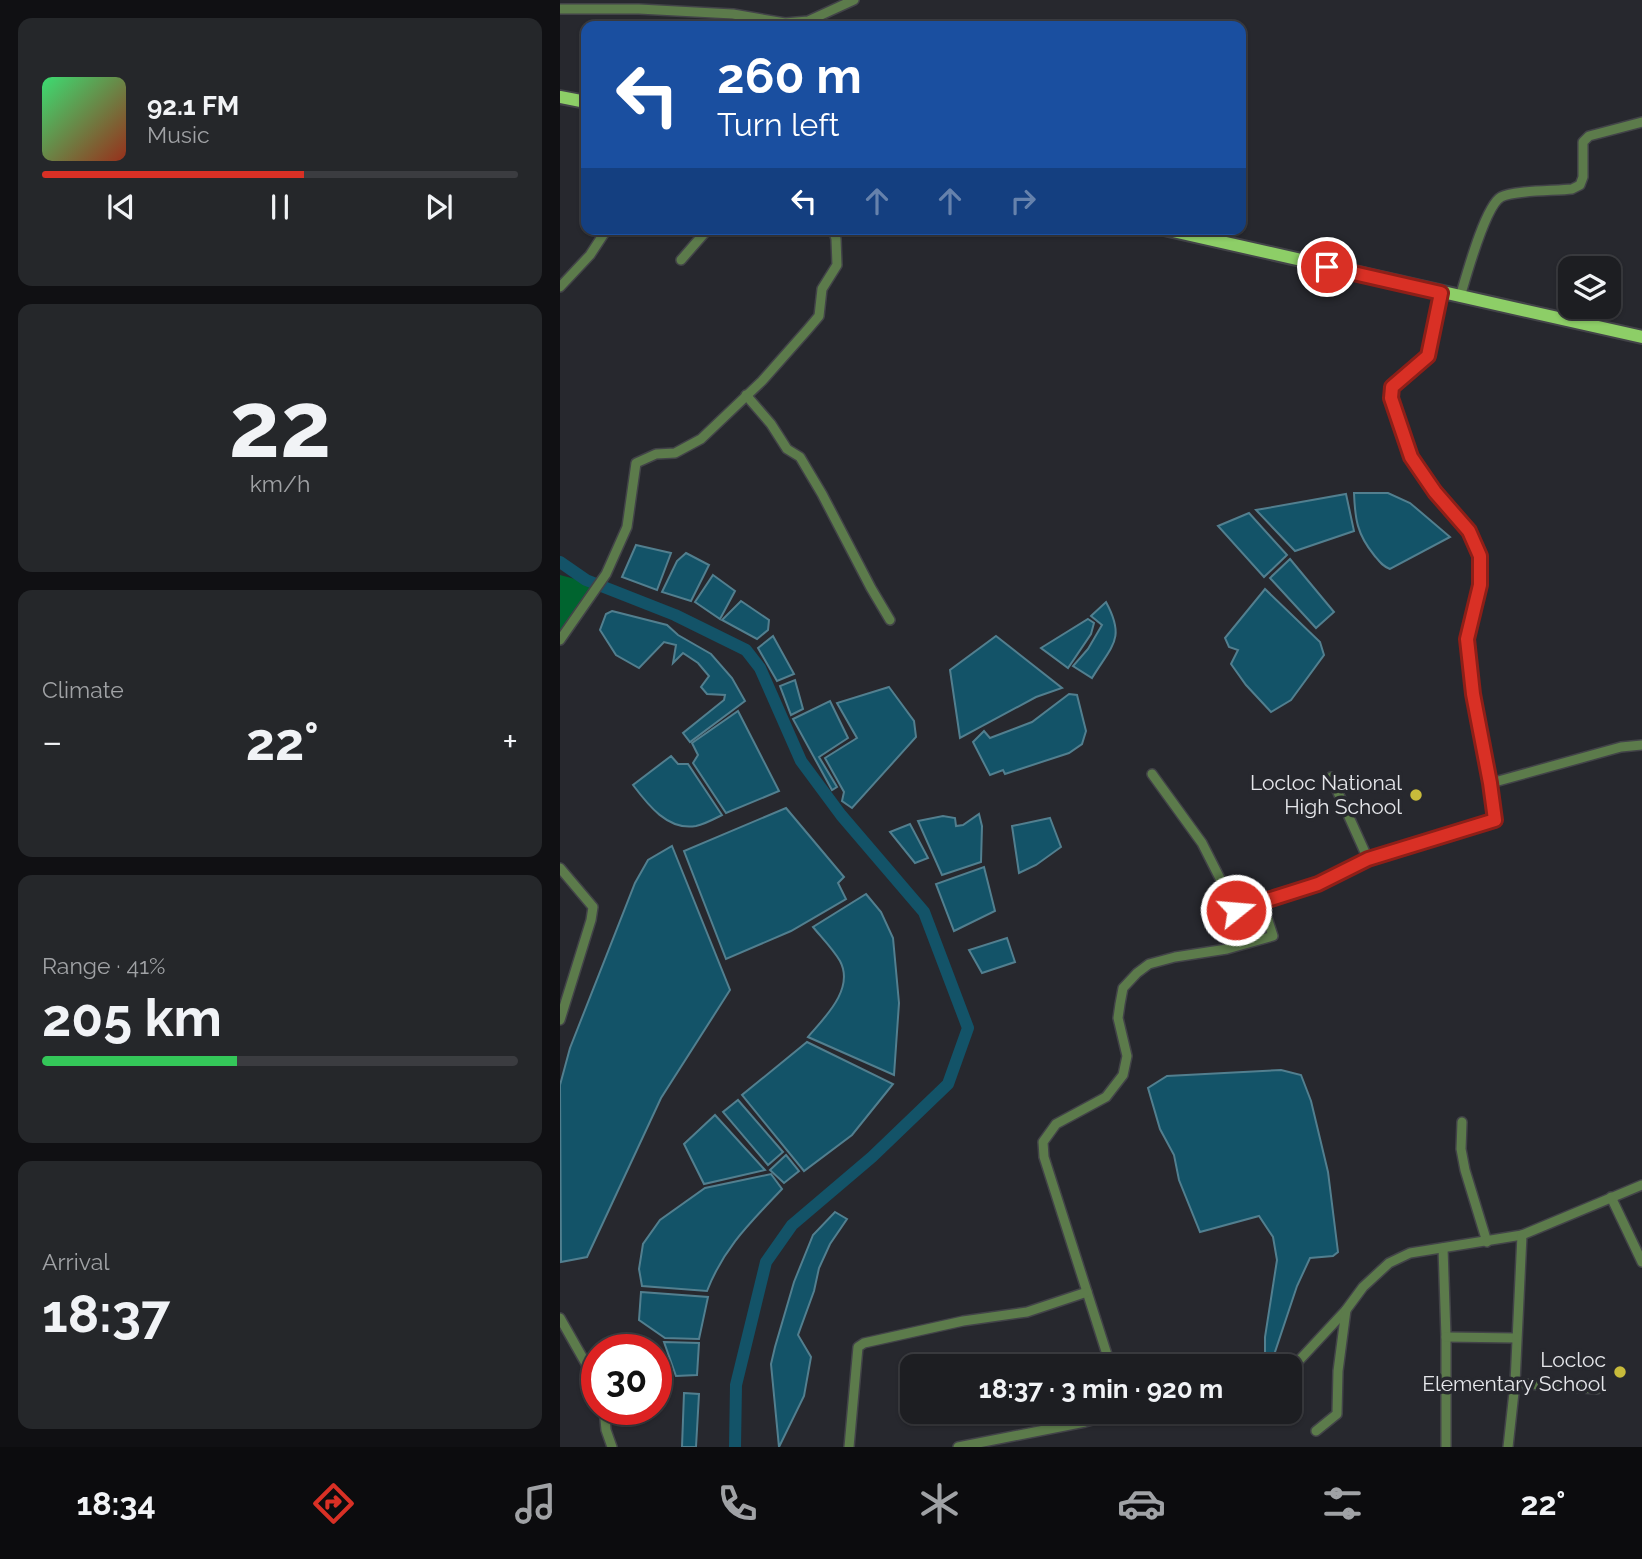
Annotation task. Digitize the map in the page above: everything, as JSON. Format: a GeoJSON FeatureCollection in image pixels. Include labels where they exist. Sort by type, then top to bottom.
{"type":"FeatureCollection","features":[{"type":"Feature","properties":{"kind":"main road"},"geometry":{"type":"LineString","coordinates":[[560,97],[581,101]]}},
{"type":"Feature","properties":{"kind":"main road"},"geometry":{"type":"LineString","coordinates":[[1190,235],[1642,337]]}},
{"type":"Feature","properties":{"kind":"street"},"geometry":{"type":"LineString","coordinates":[[808,21],[854,0]]}},
{"type":"Feature","properties":{"kind":"street"},"geometry":{"type":"LineString","coordinates":[[560,9],[639,9],[733,14],[773,21]]}},
{"type":"Feature","properties":{"kind":"street"},"geometry":{"type":"LineString","coordinates":[[732,21],[733,14]]}},
{"type":"Feature","properties":{"kind":"street"},"geometry":{"type":"LineString","coordinates":[[1460,297],[1472,252],[1496,201],[1509,194],[1572,189],[1580,185],[1583,177],[1583,142],[1589,136],[1642,122]]}},
{"type":"Feature","properties":{"kind":"street"},"geometry":{"type":"LineString","coordinates":[[560,287],[590,255],[603,235]]}},
{"type":"Feature","properties":{"kind":"street"},"geometry":{"type":"LineString","coordinates":[[681,260],[703,235]]}},
{"type":"Feature","properties":{"kind":"street"},"geometry":{"type":"LineString","coordinates":[[560,640],[606,574],[627,527],[636,463],[656,454],[675,453],[701,439],[762,381],[819,316],[822,289],[837,265],[835,235]]}},
{"type":"Feature","properties":{"kind":"street"},"geometry":{"type":"LineString","coordinates":[[1152,774],[1202,843],[1236,910],[1318,884],[1368,859],[1495,820],[1473,694],[1467,639],[1480,585],[1480,556],[1469,531],[1435,492],[1411,457],[1391,398],[1392,387],[1428,356],[1441,293]]}},
{"type":"Feature","properties":{"kind":"street"},"geometry":{"type":"LineString","coordinates":[[746,396],[771,424],[787,449],[800,457],[890,620]]}},
{"type":"Feature","properties":{"kind":"street"},"geometry":{"type":"LineString","coordinates":[[1490,783],[1621,747],[1642,745]]}},
{"type":"Feature","properties":{"kind":"street"},"geometry":{"type":"LineString","coordinates":[[1331,777],[1368,859]]}},
{"type":"Feature","properties":{"kind":"street"},"geometry":{"type":"LineString","coordinates":[[560,867],[593,907],[560,1020]]}},
{"type":"Feature","properties":{"kind":"street"},"geometry":{"type":"LineString","coordinates":[[1107,1354],[1044,1157],[1043,1142],[1056,1124],[1106,1097],[1123,1075],[1128,1056],[1118,1018],[1123,988],[1149,964],[1227,949],[1273,936],[1262,902]]}},
{"type":"Feature","properties":{"kind":"street"},"geometry":{"type":"LineString","coordinates":[[1462,1122],[1461,1149],[1465,1170],[1487,1241]]}},
{"type":"Feature","properties":{"kind":"street"},"geometry":{"type":"LineString","coordinates":[[1302,1357],[1346,1310],[1363,1287],[1389,1263],[1410,1253],[1522,1235],[1642,1185]]}},
{"type":"Feature","properties":{"kind":"street"},"geometry":{"type":"LineString","coordinates":[[1611,1197],[1642,1262]]}},
{"type":"Feature","properties":{"kind":"street"},"geometry":{"type":"LineString","coordinates":[[1508,1447],[1515,1383],[1522,1235]]}},
{"type":"Feature","properties":{"kind":"street"},"geometry":{"type":"LineString","coordinates":[[1443,1248],[1446,1447]]}},
{"type":"Feature","properties":{"kind":"street"},"geometry":{"type":"LineString","coordinates":[[849,1447],[858,1347],[864,1343],[963,1321],[1027,1312],[1087,1293]]}},
{"type":"Feature","properties":{"kind":"street"},"geometry":{"type":"LineString","coordinates":[[1316,1431],[1336,1414],[1338,1371],[1346,1310]]}},
{"type":"Feature","properties":{"kind":"street"},"geometry":{"type":"LineString","coordinates":[[560,1318],[581,1355]]}},
{"type":"Feature","properties":{"kind":"street"},"geometry":{"type":"LineString","coordinates":[[1446,1337],[1516,1338]]}},
{"type":"Feature","properties":{"kind":"street"},"geometry":{"type":"LineString","coordinates":[[1515,1383],[1597,1389]]}},
{"type":"Feature","properties":{"kind":"street"},"geometry":{"type":"LineString","coordinates":[[958,1447],[1075,1424]]}},
{"type":"Feature","properties":{"kind":"street"},"geometry":{"type":"LineString","coordinates":[[606,1425],[612,1447]]}},
{"type":"Feature","properties":{"kind":"green space"},"geometry":{"type":"Polygon","coordinates":[[[560,575],[594,584],[560,640],[560,575]]]}},
{"type":"Feature","properties":{"kind":"water"},"geometry":{"type":"Polygon","coordinates":[[[1354,493],[1388,493],[1410,503],[1450,537],[1390,569],[1387,568],[1374,555],[1360,533],[1354,493]]]}},
{"type":"Feature","properties":{"kind":"water"},"geometry":{"type":"Polygon","coordinates":[[[1346,494],[1354,531],[1295,551],[1256,510],[1346,494]]]}},
{"type":"Feature","properties":{"kind":"water"},"geometry":{"type":"Polygon","coordinates":[[[1249,513],[1287,555],[1264,577],[1218,526],[1249,513]]]}},
{"type":"Feature","properties":{"kind":"water"},"geometry":{"type":"Polygon","coordinates":[[[636,545],[671,553],[657,590],[622,577],[636,545]]]}},
{"type":"Feature","properties":{"kind":"water"},"geometry":{"type":"Polygon","coordinates":[[[686,553],[709,565],[691,601],[662,592],[677,561],[686,553]]]}},
{"type":"Feature","properties":{"kind":"water"},"geometry":{"type":"Polygon","coordinates":[[[1290,559],[1334,612],[1316,628],[1270,578],[1290,559]]]}},
{"type":"Feature","properties":{"kind":"water"},"geometry":{"type":"Polygon","coordinates":[[[713,575],[735,591],[720,619],[695,602],[713,575]]]}},
{"type":"Feature","properties":{"kind":"water"},"geometry":{"type":"Polygon","coordinates":[[[1265,589],[1320,642],[1324,655],[1291,700],[1271,712],[1231,664],[1238,650],[1229,647],[1225,638],[1265,589]]]}},
{"type":"Feature","properties":{"kind":"water"},"geometry":{"type":"Polygon","coordinates":[[[741,601],[769,620],[768,630],[757,639],[722,620],[741,601]]]}},
{"type":"Feature","properties":{"kind":"water"},"geometry":{"type":"Polygon","coordinates":[[[1106,602],[1116,634],[1092,678],[1073,666],[1088,649],[1102,625],[1091,616],[1106,602]]]}},
{"type":"Feature","properties":{"kind":"water"},"geometry":{"type":"Polygon","coordinates":[[[612,611],[667,625],[678,635],[711,654],[732,678],[745,701],[690,742],[683,733],[724,700],[725,695],[707,694],[701,687],[709,676],[698,663],[683,653],[673,663],[676,645],[664,642],[639,668],[616,655],[600,630],[606,614],[612,611]]]}},
{"type":"Feature","properties":{"kind":"water"},"geometry":{"type":"Polygon","coordinates":[[[1088,619],[1094,623],[1091,634],[1068,668],[1041,648],[1088,619]]]}},
{"type":"Feature","properties":{"kind":"water"},"geometry":{"type":"Polygon","coordinates":[[[773,636],[794,674],[777,681],[758,648],[773,636]]]}},
{"type":"Feature","properties":{"kind":"water"},"geometry":{"type":"Polygon","coordinates":[[[996,636],[1062,688],[1036,697],[960,738],[950,670],[996,636]]]}},
{"type":"Feature","properties":{"kind":"water"},"geometry":{"type":"Polygon","coordinates":[[[795,680],[803,709],[791,715],[780,686],[795,680]]]}},
{"type":"Feature","properties":{"kind":"water"},"geometry":{"type":"Polygon","coordinates":[[[889,687],[914,721],[916,737],[852,808],[842,801],[844,792],[825,758],[857,738],[837,703],[889,687]]]}},
{"type":"Feature","properties":{"kind":"water"},"geometry":{"type":"Polygon","coordinates":[[[1069,694],[1077,695],[1086,731],[1082,744],[1069,753],[1005,774],[1003,770],[990,775],[973,742],[984,731],[990,738],[1032,722],[1069,694]]]}},
{"type":"Feature","properties":{"kind":"water"},"geometry":{"type":"Polygon","coordinates":[[[830,701],[848,738],[819,757],[837,787],[832,790],[793,719],[830,701]]]}},
{"type":"Feature","properties":{"kind":"water"},"geometry":{"type":"Polygon","coordinates":[[[738,711],[779,791],[726,813],[693,763],[698,755],[692,743],[738,711]]]}},
{"type":"Feature","properties":{"kind":"water"},"geometry":{"type":"Polygon","coordinates":[[[671,756],[678,764],[688,764],[722,815],[696,826],[676,825],[645,801],[633,785],[671,756]]]}},
{"type":"Feature","properties":{"kind":"water"},"geometry":{"type":"Polygon","coordinates":[[[786,808],[844,877],[838,883],[846,899],[791,931],[726,959],[684,851],[786,808]]]}},
{"type":"Feature","properties":{"kind":"water"},"geometry":{"type":"Polygon","coordinates":[[[979,814],[982,826],[981,862],[942,875],[918,821],[943,816],[955,818],[956,826],[963,825],[979,814]]]}},
{"type":"Feature","properties":{"kind":"water"},"geometry":{"type":"Polygon","coordinates":[[[1050,818],[1061,847],[1036,865],[1019,873],[1012,826],[1050,818]]]}},
{"type":"Feature","properties":{"kind":"water"},"geometry":{"type":"Polygon","coordinates":[[[910,824],[928,858],[915,863],[890,832],[910,824]]]}},
{"type":"Feature","properties":{"kind":"water"},"geometry":{"type":"Polygon","coordinates":[[[672,846],[730,990],[661,1098],[587,1257],[561,1262],[560,1085],[570,1048],[635,883],[648,860],[672,846]]]}},
{"type":"Feature","properties":{"kind":"water"},"geometry":{"type":"Polygon","coordinates":[[[984,867],[995,911],[954,931],[936,884],[984,867]]]}},
{"type":"Feature","properties":{"kind":"water"},"geometry":{"type":"Polygon","coordinates":[[[866,894],[881,912],[893,938],[899,1003],[894,1075],[808,1037],[836,1002],[844,982],[840,961],[813,927],[866,894]]]}},
{"type":"Feature","properties":{"kind":"water"},"geometry":{"type":"Polygon","coordinates":[[[1007,938],[1015,962],[982,973],[969,950],[1007,938]]]}},
{"type":"Feature","properties":{"kind":"water"},"geometry":{"type":"Polygon","coordinates":[[[807,1042],[893,1084],[852,1135],[804,1171],[742,1095],[807,1042]]]}},
{"type":"Feature","properties":{"kind":"water"},"geometry":{"type":"Polygon","coordinates":[[[1281,1070],[1301,1075],[1311,1101],[1328,1172],[1338,1252],[1333,1256],[1310,1258],[1297,1286],[1274,1354],[1265,1354],[1265,1337],[1277,1260],[1273,1237],[1259,1216],[1200,1232],[1179,1180],[1174,1155],[1160,1129],[1148,1088],[1167,1076],[1281,1070]]]}},
{"type":"Feature","properties":{"kind":"water"},"geometry":{"type":"Polygon","coordinates":[[[738,1100],[783,1152],[768,1165],[723,1112],[738,1100]]]}},
{"type":"Feature","properties":{"kind":"water"},"geometry":{"type":"Polygon","coordinates":[[[715,1115],[765,1170],[704,1184],[684,1144],[715,1115]]]}},
{"type":"Feature","properties":{"kind":"water"},"geometry":{"type":"Polygon","coordinates":[[[786,1155],[799,1171],[784,1183],[770,1170],[786,1155]]]}},
{"type":"Feature","properties":{"kind":"water"},"geometry":{"type":"Polygon","coordinates":[[[771,1174],[782,1189],[730,1248],[707,1291],[642,1286],[639,1269],[643,1244],[660,1220],[705,1188],[771,1174]]]}},
{"type":"Feature","properties":{"kind":"water"},"geometry":{"type":"Polygon","coordinates":[[[835,1212],[847,1219],[830,1244],[819,1268],[814,1291],[798,1335],[811,1357],[804,1396],[779,1447],[771,1364],[775,1347],[794,1282],[813,1235],[835,1212]]]}},
{"type":"Feature","properties":{"kind":"water"},"geometry":{"type":"Polygon","coordinates":[[[641,1292],[708,1297],[699,1339],[672,1338],[672,1334],[659,1334],[639,1320],[641,1292]]]}},
{"type":"Feature","properties":{"kind":"water"},"geometry":{"type":"Polygon","coordinates":[[[672,1342],[699,1343],[697,1375],[676,1376],[672,1365],[672,1342]]]}},
{"type":"Feature","properties":{"kind":"water"},"geometry":{"type":"Polygon","coordinates":[[[684,1393],[699,1394],[696,1447],[682,1447],[684,1393]]]}},
{"type":"Feature","properties":{"kind":"waterway"},"geometry":{"type":"LineString","coordinates":[[560,562],[586,580],[675,615],[746,650],[760,668],[801,761],[841,815],[924,912],[968,1028],[948,1084],[872,1157],[792,1225],[766,1262],[736,1385],[735,1447]]}},
{"type":"Feature","properties":{"kind":"place","name":"Locloc National High School"},"geometry":{"type":"Point","coordinates":[1416,795]}},
{"type":"Feature","properties":{"kind":"place","name":"Locloc Elementary School"},"geometry":{"type":"Point","coordinates":[1620,1372]}},
{"type":"Feature","properties":{"kind":"route"},"geometry":{"type":"LineString","coordinates":[[1236,910],[1318,884],[1368,859],[1495,820],[1473,694],[1467,639],[1480,585],[1480,556],[1469,531],[1435,492],[1411,457],[1391,398],[1392,387],[1428,356],[1441,293],[1327,267]]}}]}
